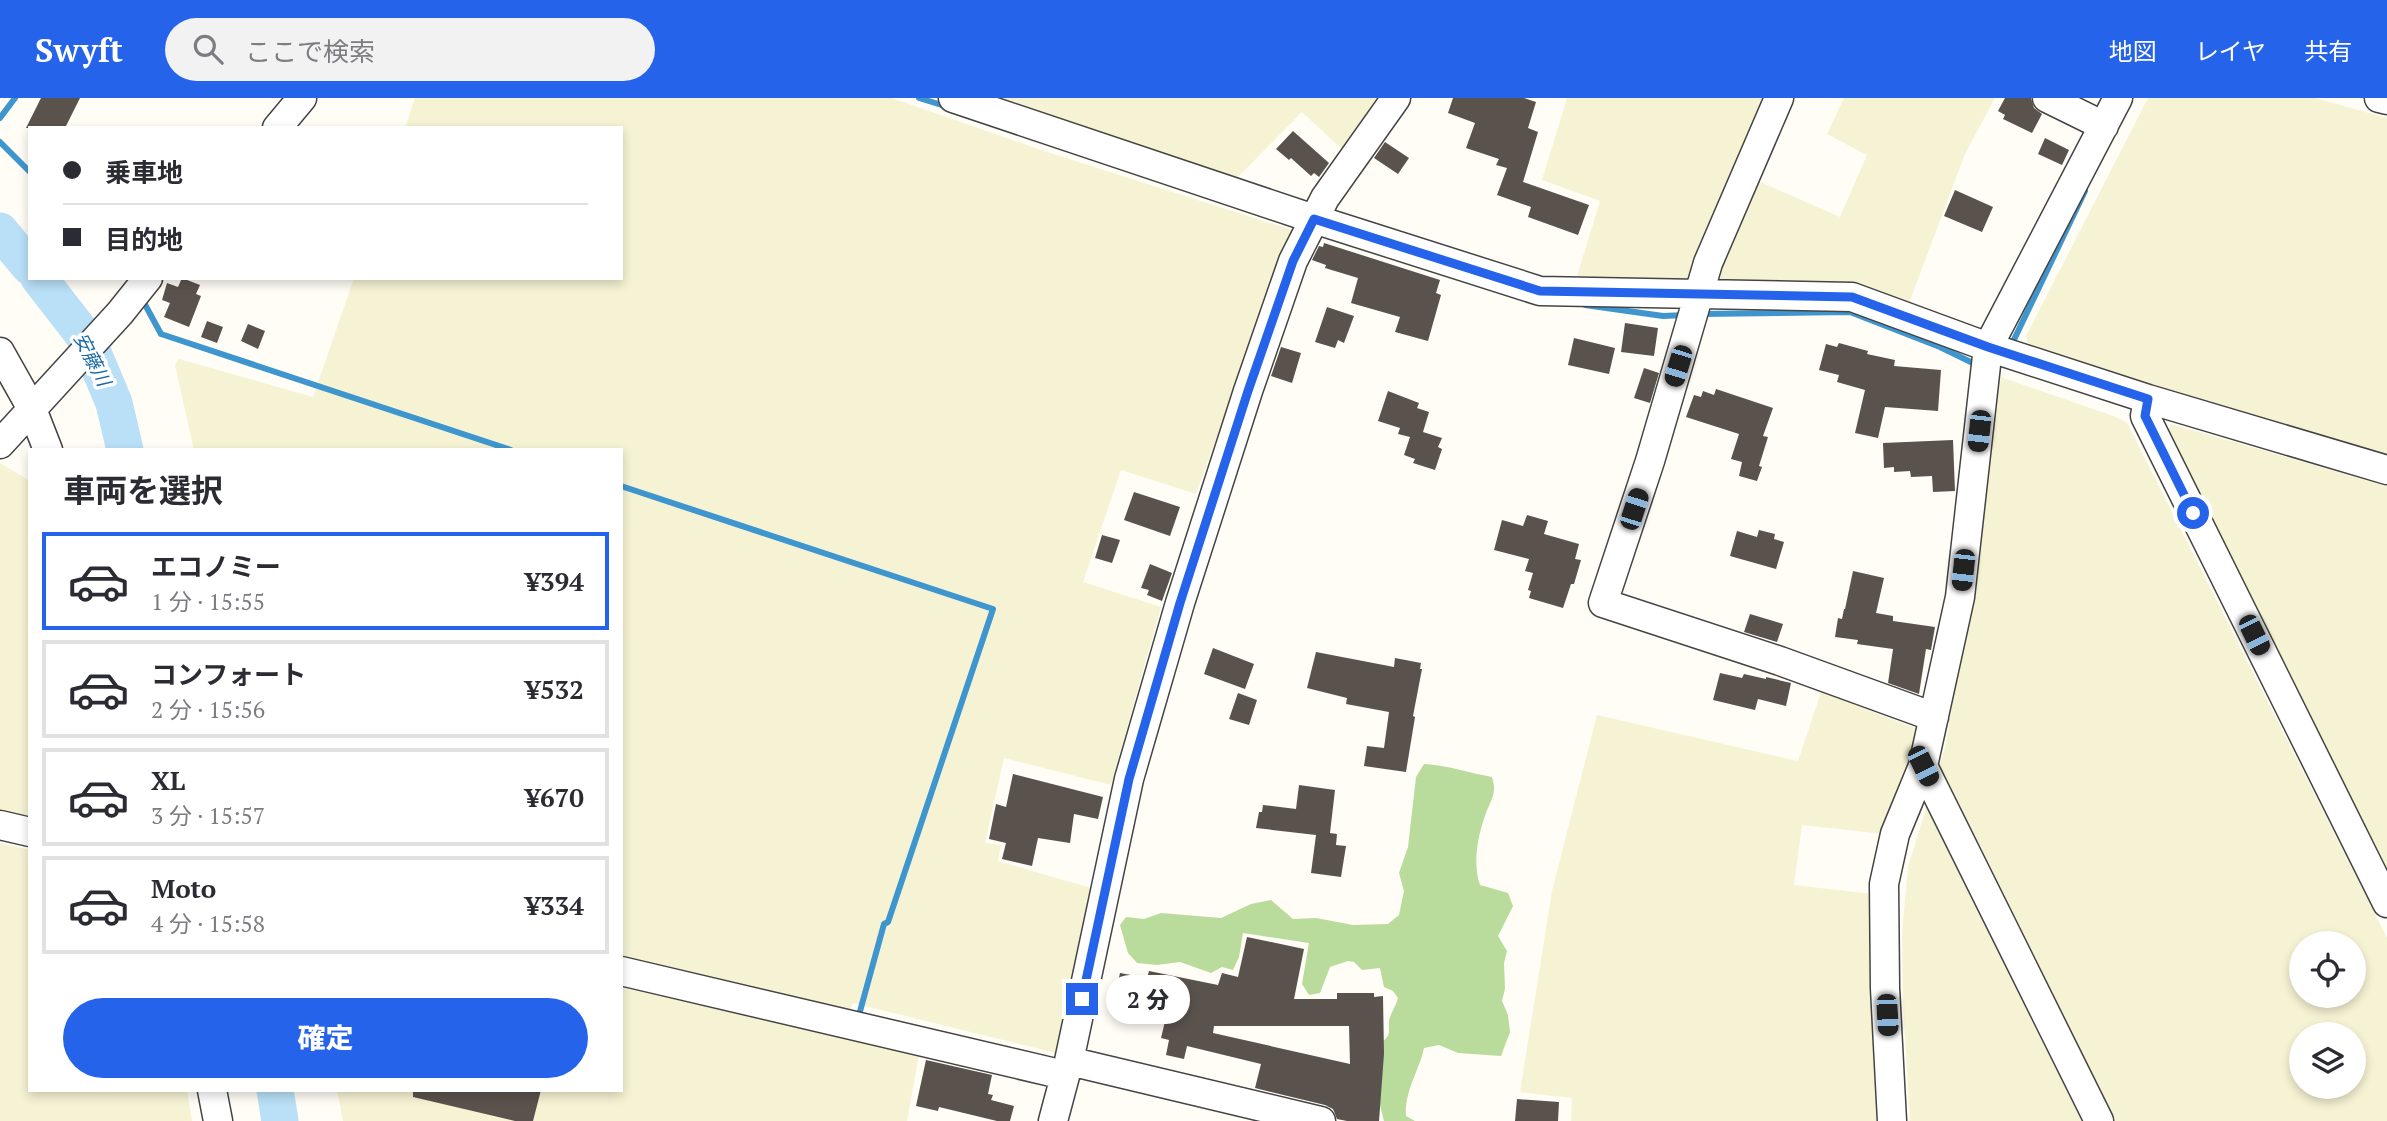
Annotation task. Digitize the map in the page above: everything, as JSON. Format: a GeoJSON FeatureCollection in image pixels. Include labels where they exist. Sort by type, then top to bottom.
{"type":"FeatureCollection","features":[{"type":"Feature","properties":{"kind":"street"},"geometry":{"type":"LineString","coordinates":[[279,126],[302,98]]}},
{"type":"Feature","properties":{"kind":"street"},"geometry":{"type":"LineString","coordinates":[[953,98],[1314,219],[1540,291],[1852,297],[1988,347],[2148,399],[2387,470]]}},
{"type":"Feature","properties":{"kind":"street"},"geometry":{"type":"LineString","coordinates":[[1052,1121],[1067,1068],[1129,779],[1180,603],[1248,391],[1293,261],[1314,219],[1325,198],[1396,98]]}},
{"type":"Feature","properties":{"kind":"street"},"geometry":{"type":"LineString","coordinates":[[1779,98],[1708,263],[1650,461],[1603,603],[1780,661],[1934,717]]}},
{"type":"Feature","properties":{"kind":"street"},"geometry":{"type":"LineString","coordinates":[[2047,98],[2104,126]]}},
{"type":"Feature","properties":{"kind":"street"},"geometry":{"type":"LineString","coordinates":[[1892,1121],[1885,988],[1884,884],[1895,834],[1923,766],[1960,597],[1988,347],[2118,98]]}},
{"type":"Feature","properties":{"kind":"street"},"geometry":{"type":"LineString","coordinates":[[2379,98],[2387,100]]}},
{"type":"Feature","properties":{"kind":"street"},"geometry":{"type":"LineString","coordinates":[[0,444],[120,313],[146,280]]}},
{"type":"Feature","properties":{"kind":"street"},"geometry":{"type":"LineString","coordinates":[[0,352],[32,409],[47,448]]}},
{"type":"Feature","properties":{"kind":"street"},"geometry":{"type":"LineString","coordinates":[[2148,399],[2145,416],[2387,903]]}},
{"type":"Feature","properties":{"kind":"street"},"geometry":{"type":"LineString","coordinates":[[1923,766],[2099,1121]]}},
{"type":"Feature","properties":{"kind":"street"},"geometry":{"type":"LineString","coordinates":[[0,825],[28,832]]}},
{"type":"Feature","properties":{"kind":"street"},"geometry":{"type":"LineString","coordinates":[[623,971],[1321,1121]]}},
{"type":"Feature","properties":{"kind":"street"},"geometry":{"type":"LineString","coordinates":[[212,1092],[218,1121]]}},
{"type":"Feature","properties":{"kind":"shaded area"},"geometry":{"type":"Polygon","coordinates":[[[415,98],[892,98],[1041,150],[1292,230],[1196,494],[1121,470],[1083,582],[1161,607],[1111,785],[1004,758],[985,843],[1001,845],[998,861],[1091,888],[1056,1053],[853,1003],[849,1012],[623,959],[623,448],[194,448],[175,365],[179,359],[313,397],[353,280],[623,280],[623,126],[406,126],[415,98]]]}},
{"type":"Feature","properties":{"kind":"shaded area"},"geometry":{"type":"Polygon","coordinates":[[[987,98],[1380,98],[1345,152],[1302,112],[1234,181],[987,98]]]}},
{"type":"Feature","properties":{"kind":"shaded area"},"geometry":{"type":"Polygon","coordinates":[[[1567,98],[1768,98],[1691,285],[1575,283],[1600,201],[1542,180],[1567,98]]]}},
{"type":"Feature","properties":{"kind":"shaded area"},"geometry":{"type":"Polygon","coordinates":[[[1844,98],[1995,98],[1965,154],[1908,306],[1724,285],[1718,278],[1753,187],[1758,181],[1840,217],[1867,155],[1827,134],[1844,98]]]}},
{"type":"Feature","properties":{"kind":"shaded area"},"geometry":{"type":"Polygon","coordinates":[[[2148,98],[2315,98],[2387,118],[2387,455],[2029,347],[2026,336],[2148,98]]]}},
{"type":"Feature","properties":{"kind":"shaded area"},"geometry":{"type":"Polygon","coordinates":[[[2001,377],[2127,423],[2387,938],[2387,1121],[1910,1121],[1902,932],[1908,867],[1946,744],[2001,377]]]}},
{"type":"Feature","properties":{"kind":"shaded area"},"geometry":{"type":"Polygon","coordinates":[[[2171,424],[2387,486],[2387,881],[2166,435],[2171,424]]]}},
{"type":"Feature","properties":{"kind":"shaded area"},"geometry":{"type":"Polygon","coordinates":[[[0,463],[28,480],[28,818],[0,811],[0,463]]]}},
{"type":"Feature","properties":{"kind":"shaded area"},"geometry":{"type":"Polygon","coordinates":[[[1821,692],[1920,730],[1884,834],[1802,825],[1794,885],[1872,894],[1872,1034],[1878,1121],[1571,1121],[1572,1098],[1520,1092],[1552,891],[1597,715],[1798,761],[1821,692]]]}},
{"type":"Feature","properties":{"kind":"shaded area"},"geometry":{"type":"Polygon","coordinates":[[[0,843],[28,850],[28,1092],[187,1092],[192,1121],[0,1121],[0,843]]]}},
{"type":"Feature","properties":{"kind":"shaded area"},"geometry":{"type":"Polygon","coordinates":[[[623,985],[919,1055],[907,1121],[343,1121],[337,1092],[623,1092],[623,985]]]}},
{"type":"Feature","properties":{"kind":"green space"},"geometry":{"type":"Polygon","coordinates":[[[1424,764],[1492,777],[1493,794],[1479,835],[1477,869],[1480,885],[1508,893],[1513,906],[1498,936],[1507,951],[1502,1001],[1508,1015],[1510,1032],[1501,1056],[1458,1053],[1439,1045],[1424,1048],[1406,1107],[1406,1116],[1415,1121],[1384,1121],[1377,1093],[1382,1042],[1388,1035],[1390,1018],[1398,998],[1393,991],[1384,987],[1380,968],[1362,970],[1354,962],[1348,961],[1330,967],[1320,993],[1309,995],[1302,984],[1309,943],[1243,933],[1239,957],[1233,970],[1222,967],[1211,973],[1180,962],[1157,965],[1137,963],[1128,953],[1120,925],[1126,917],[1144,919],[1161,913],[1221,918],[1251,904],[1271,900],[1293,919],[1316,918],[1353,925],[1388,924],[1399,915],[1404,891],[1399,873],[1408,847],[1416,777],[1424,764]]]}},
{"type":"Feature","properties":{"kind":"building"},"geometry":{"type":"Polygon","coordinates":[[[41,98],[80,98],[66,126],[26,128],[41,98]]]}},
{"type":"Feature","properties":{"kind":"building"},"geometry":{"type":"Polygon","coordinates":[[[1453,98],[1524,98],[1536,102],[1528,128],[1538,132],[1523,182],[1589,205],[1578,235],[1528,217],[1531,207],[1497,195],[1507,168],[1496,165],[1499,159],[1466,148],[1475,123],[1448,113],[1453,98]]]}},
{"type":"Feature","properties":{"kind":"building"},"geometry":{"type":"Polygon","coordinates":[[[2005,98],[2031,98],[2034,108],[2042,114],[2032,133],[2003,119],[2005,115],[1998,111],[2005,98]]]}},
{"type":"Feature","properties":{"kind":"building"},"geometry":{"type":"Polygon","coordinates":[[[1293,131],[1329,163],[1319,177],[1314,173],[1311,176],[1276,149],[1293,131]]]}},
{"type":"Feature","properties":{"kind":"building"},"geometry":{"type":"Polygon","coordinates":[[[2045,138],[2069,150],[2062,165],[2038,154],[2045,138]]]}},
{"type":"Feature","properties":{"kind":"building"},"geometry":{"type":"Polygon","coordinates":[[[1385,142],[1409,158],[1398,174],[1374,158],[1385,142]]]}},
{"type":"Feature","properties":{"kind":"building"},"geometry":{"type":"Polygon","coordinates":[[[1955,190],[1993,207],[1982,232],[1944,216],[1955,190]]]}},
{"type":"Feature","properties":{"kind":"building"},"geometry":{"type":"Polygon","coordinates":[[[1324,243],[1440,280],[1436,293],[1441,295],[1428,341],[1395,332],[1400,317],[1351,303],[1358,278],[1325,268],[1326,265],[1312,260],[1319,246],[1323,247],[1324,243]]]}},
{"type":"Feature","properties":{"kind":"building"},"geometry":{"type":"Polygon","coordinates":[[[181,280],[200,285],[196,294],[201,296],[189,327],[164,317],[170,303],[162,300],[167,283],[178,287],[181,280]]]}},
{"type":"Feature","properties":{"kind":"building"},"geometry":{"type":"Polygon","coordinates":[[[1327,307],[1354,316],[1344,343],[1338,340],[1335,348],[1315,342],[1327,307]]]}},
{"type":"Feature","properties":{"kind":"building"},"geometry":{"type":"Polygon","coordinates":[[[207,321],[223,327],[217,343],[201,337],[207,321]]]}},
{"type":"Feature","properties":{"kind":"building"},"geometry":{"type":"Polygon","coordinates":[[[1625,323],[1658,328],[1654,356],[1621,352],[1625,323]]]}},
{"type":"Feature","properties":{"kind":"building"},"geometry":{"type":"Polygon","coordinates":[[[248,324],[265,331],[258,349],[241,341],[248,324]]]}},
{"type":"Feature","properties":{"kind":"building"},"geometry":{"type":"Polygon","coordinates":[[[1574,338],[1615,348],[1609,374],[1568,365],[1574,338]]]}},
{"type":"Feature","properties":{"kind":"building"},"geometry":{"type":"Polygon","coordinates":[[[1839,343],[1868,351],[1867,354],[1895,360],[1894,366],[1941,370],[1938,411],[1885,407],[1878,438],[1855,433],[1865,390],[1837,382],[1839,375],[1819,370],[1826,344],[1837,347],[1839,343]]]}},
{"type":"Feature","properties":{"kind":"building"},"geometry":{"type":"Polygon","coordinates":[[[1281,347],[1301,353],[1292,383],[1271,376],[1281,347]]]}},
{"type":"Feature","properties":{"kind":"building"},"geometry":{"type":"Polygon","coordinates":[[[1644,368],[1659,373],[1650,403],[1634,398],[1644,368]]]}},
{"type":"Feature","properties":{"kind":"building"},"geometry":{"type":"Polygon","coordinates":[[[1716,389],[1773,408],[1763,436],[1768,437],[1757,481],[1739,476],[1742,462],[1731,459],[1739,434],[1686,417],[1694,395],[1701,397],[1703,391],[1714,395],[1716,389]]]}},
{"type":"Feature","properties":{"kind":"building"},"geometry":{"type":"Polygon","coordinates":[[[1388,391],[1419,403],[1417,408],[1429,412],[1423,432],[1442,438],[1438,447],[1442,449],[1435,470],[1413,463],[1415,459],[1404,455],[1410,437],[1398,434],[1400,428],[1378,421],[1388,391]]]}},
{"type":"Feature","properties":{"kind":"building"},"geometry":{"type":"Polygon","coordinates":[[[1953,440],[1955,491],[1933,492],[1932,476],[1911,477],[1910,471],[1894,472],[1894,467],[1884,468],[1883,443],[1953,440]]]}},
{"type":"Feature","properties":{"kind":"building"},"geometry":{"type":"Polygon","coordinates":[[[1134,492],[1180,507],[1170,536],[1124,520],[1134,492]]]}},
{"type":"Feature","properties":{"kind":"building"},"geometry":{"type":"Polygon","coordinates":[[[1527,515],[1548,521],[1544,534],[1579,544],[1575,559],[1581,560],[1563,608],[1529,598],[1531,591],[1528,590],[1533,573],[1525,571],[1529,559],[1494,550],[1502,520],[1523,526],[1527,515]]]}},
{"type":"Feature","properties":{"kind":"building"},"geometry":{"type":"Polygon","coordinates":[[[1759,530],[1775,534],[1774,539],[1784,542],[1776,569],[1730,556],[1737,531],[1757,537],[1759,530]]]}},
{"type":"Feature","properties":{"kind":"building"},"geometry":{"type":"Polygon","coordinates":[[[1102,535],[1120,540],[1112,563],[1095,558],[1102,535]]]}},
{"type":"Feature","properties":{"kind":"building"},"geometry":{"type":"Polygon","coordinates":[[[1150,564],[1172,573],[1162,601],[1147,595],[1149,590],[1141,588],[1150,564]]]}},
{"type":"Feature","properties":{"kind":"building"},"geometry":{"type":"Polygon","coordinates":[[[1853,571],[1884,578],[1876,613],[1893,616],[1893,621],[1935,627],[1931,650],[1926,649],[1919,694],[1888,683],[1893,649],[1857,644],[1858,640],[1835,637],[1838,618],[1842,619],[1845,609],[1853,571]]]}},
{"type":"Feature","properties":{"kind":"building"},"geometry":{"type":"Polygon","coordinates":[[[1750,614],[1783,624],[1777,642],[1744,632],[1750,614]]]}},
{"type":"Feature","properties":{"kind":"building"},"geometry":{"type":"Polygon","coordinates":[[[1213,648],[1254,664],[1245,689],[1204,674],[1213,648]]]}},
{"type":"Feature","properties":{"kind":"building"},"geometry":{"type":"Polygon","coordinates":[[[1316,652],[1394,667],[1395,658],[1421,663],[1406,772],[1364,766],[1367,746],[1384,748],[1389,712],[1346,704],[1347,698],[1307,688],[1316,652]]]}},
{"type":"Feature","properties":{"kind":"building"},"geometry":{"type":"Polygon","coordinates":[[[1720,673],[1742,678],[1744,674],[1766,677],[1791,683],[1786,706],[1758,699],[1755,710],[1713,700],[1720,673]]]}},
{"type":"Feature","properties":{"kind":"building"},"geometry":{"type":"Polygon","coordinates":[[[1238,693],[1257,700],[1249,725],[1229,719],[1238,693]]]}},
{"type":"Feature","properties":{"kind":"building"},"geometry":{"type":"Polygon","coordinates":[[[1013,774],[1103,797],[1098,819],[1074,814],[1070,843],[1038,838],[1032,866],[1002,859],[1006,843],[989,839],[996,804],[1006,807],[1013,774]]]}},
{"type":"Feature","properties":{"kind":"building"},"geometry":{"type":"Polygon","coordinates":[[[1299,785],[1335,790],[1330,833],[1337,834],[1336,845],[1346,846],[1341,877],[1311,873],[1316,835],[1256,828],[1263,805],[1296,809],[1299,785]]]}},
{"type":"Feature","properties":{"kind":"building"},"geometry":{"type":"Polygon","coordinates":[[[1247,937],[1304,949],[1294,999],[1337,999],[1337,993],[1374,993],[1374,997],[1383,996],[1384,1054],[1379,1121],[1337,1119],[1333,1109],[1325,1105],[1255,1088],[1261,1064],[1187,1046],[1184,1059],[1166,1055],[1169,1040],[1161,1038],[1167,1013],[1114,1002],[1120,973],[1147,978],[1149,971],[1218,985],[1222,973],[1238,977],[1247,937]],[[1214,1026],[1213,1033],[1350,1064],[1349,1026],[1214,1026]]]}},
{"type":"Feature","properties":{"kind":"building"},"geometry":{"type":"Polygon","coordinates":[[[926,1060],[992,1075],[988,1094],[993,1095],[991,1100],[1014,1106],[1010,1121],[997,1121],[939,1107],[938,1111],[916,1106],[926,1060]]]}},
{"type":"Feature","properties":{"kind":"building"},"geometry":{"type":"Polygon","coordinates":[[[413,1092],[540,1092],[533,1121],[515,1121],[413,1097],[413,1092]]]}},
{"type":"Feature","properties":{"kind":"building"},"geometry":{"type":"Polygon","coordinates":[[[1517,1099],[1559,1102],[1558,1121],[1515,1121],[1517,1099]]]}},
{"type":"Feature","properties":{"kind":"waterway"},"geometry":{"type":"LineString","coordinates":[[0,118],[15,98]]}},
{"type":"Feature","properties":{"kind":"waterway"},"geometry":{"type":"LineString","coordinates":[[919,98],[948,107]]}},
{"type":"Feature","properties":{"kind":"waterway"},"geometry":{"type":"LineString","coordinates":[[0,142],[28,170]]}},
{"type":"Feature","properties":{"kind":"waterway"},"geometry":{"type":"LineString","coordinates":[[2010,348],[2085,191]]}},
{"type":"Feature","properties":{"kind":"waterway","name":"安藤川"},"geometry":{"type":"LineString","coordinates":[[0,231],[28,265]]}},
{"type":"Feature","properties":{"kind":"waterway","name":"安藤川"},"geometry":{"type":"LineString","coordinates":[[41,280],[88,341],[114,403],[125,448]]}},
{"type":"Feature","properties":{"kind":"waterway"},"geometry":{"type":"LineString","coordinates":[[142,299],[161,334],[505,448]]}},
{"type":"Feature","properties":{"kind":"waterway"},"geometry":{"type":"LineString","coordinates":[[1585,305],[1663,316],[1686,315]]}},
{"type":"Feature","properties":{"kind":"waterway"},"geometry":{"type":"LineString","coordinates":[[1700,314],[1850,312],[1940,347],[1979,366]]}},
{"type":"Feature","properties":{"kind":"waterway"},"geometry":{"type":"LineString","coordinates":[[623,487],[993,609],[888,922],[884,924],[859,1015],[862,1015]]}},
{"type":"Feature","properties":{"kind":"waterway","name":"安藤川"},"geometry":{"type":"LineString","coordinates":[[275,1092],[280,1121]]}},
{"type":"Feature","properties":{"kind":"route"},"geometry":{"type":"LineString","coordinates":[[1082,999],[1129,779],[1180,603],[1293,261],[1314,219],[1540,291],[1852,297],[1988,347],[2148,399],[2145,416],[2193,513]]}}]}
